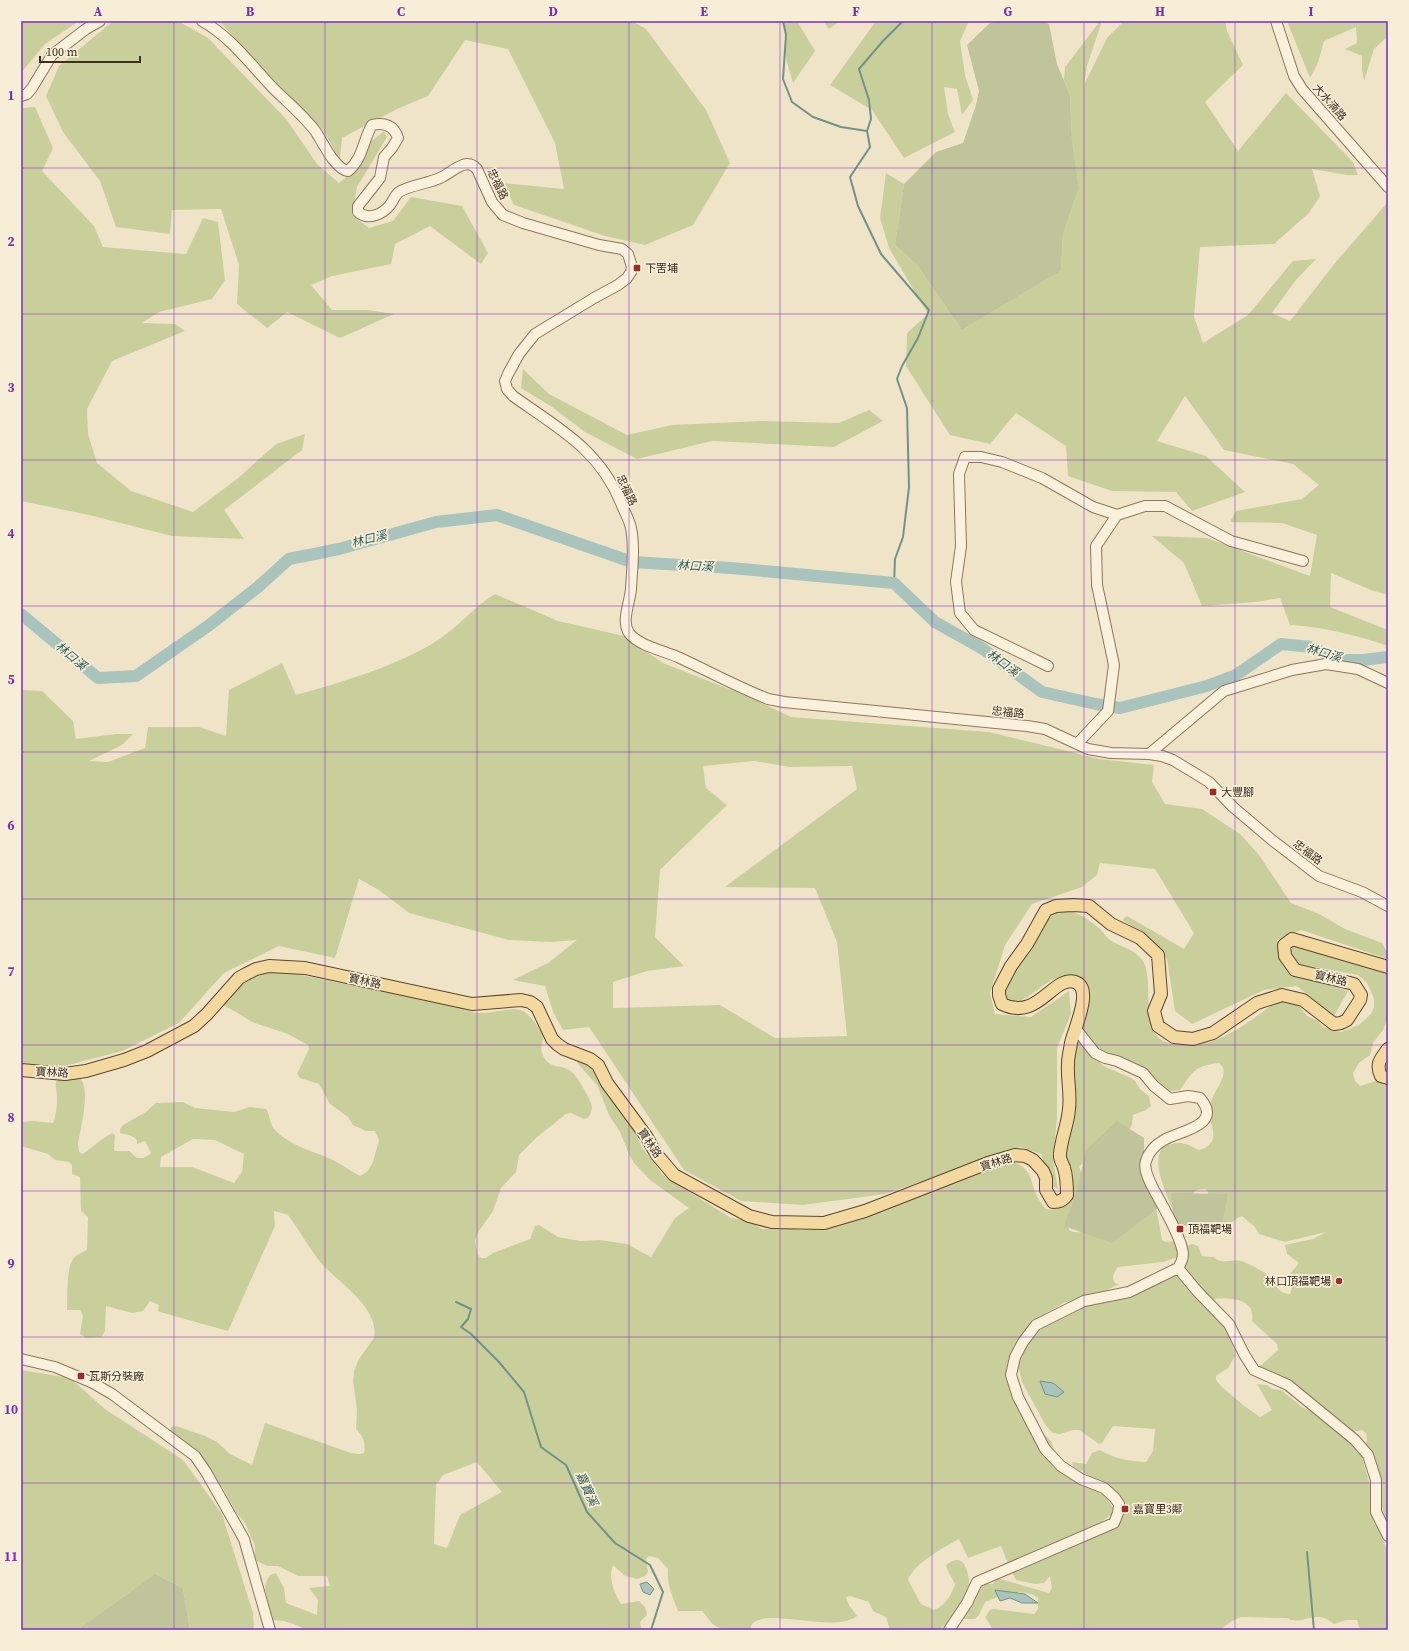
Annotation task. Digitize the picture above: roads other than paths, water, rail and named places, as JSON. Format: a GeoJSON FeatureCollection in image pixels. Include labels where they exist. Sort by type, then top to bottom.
{"type":"FeatureCollection","features":[{"type":"Feature","properties":{"kind":"main road","name":"寶林路"},"geometry":{"type":"LineString","coordinates":[[21,1070],[65,1074],[79,1072],[124,1060],[147,1051],[194,1026],[207,1014],[239,978],[256,969],[268,966],[305,968],[472,1004],[521,1000],[530,1002],[537,1007],[552,1039],[557,1044],[564,1049],[590,1059],[598,1064],[607,1082],[646,1136],[657,1155],[674,1175],[749,1216],[772,1222],[824,1224],[865,1211],[988,1163],[1015,1155],[1025,1156],[1038,1165],[1043,1171],[1046,1178],[1046,1190],[1053,1202],[1064,1200],[1067,1195],[1067,1184],[1059,1155],[1069,1109],[1068,1064],[1072,1040],[1084,998],[1083,991],[1080,985],[1075,982],[1068,981],[1058,985],[1035,1004],[1024,1008],[1008,1007],[1002,1004],[999,996],[999,989],[1011,966],[1027,944],[1046,910],[1056,906],[1089,906],[1111,924],[1140,938],[1158,955],[1161,994],[1154,1011],[1158,1026],[1174,1037],[1193,1039],[1213,1033],[1258,1003],[1282,995],[1303,1000],[1334,1024],[1347,1020],[1360,1000],[1361,995],[1354,984],[1295,970],[1284,952],[1284,945],[1289,941],[1295,940],[1388,967]]}},
{"type":"Feature","properties":{"kind":"main road"},"geometry":{"type":"LineString","coordinates":[[1388,1049],[1380,1058],[1378,1066],[1381,1076],[1388,1078]]}},
{"type":"Feature","properties":{"kind":"street"},"geometry":{"type":"LineString","coordinates":[[21,96],[32,88],[52,55],[86,29],[100,21]]}},
{"type":"Feature","properties":{"kind":"street","name":"忠福路"},"geometry":{"type":"LineString","coordinates":[[202,21],[222,35],[298,113],[315,131],[337,165],[344,171],[348,171],[355,166],[366,142],[367,133],[372,125],[387,124],[392,128],[398,138],[384,157],[380,178],[358,206],[358,212],[362,215],[367,217],[385,210],[398,193],[441,178],[467,164],[474,165],[492,202],[503,215],[523,223],[599,245],[622,249],[628,254],[632,267],[627,278],[618,286],[594,298],[535,334],[519,354],[505,381],[507,389],[513,396],[568,434],[593,457],[606,473],[614,487],[631,528],[633,547],[631,594],[626,625],[628,632],[634,637],[656,649],[768,699],[784,702],[1028,726],[1045,729],[1088,749],[1111,753],[1149,754],[1162,756],[1173,760],[1209,782],[1233,807],[1272,840],[1319,876],[1362,892],[1388,906]]}},
{"type":"Feature","properties":{"kind":"street","name":"大水湳路"},"geometry":{"type":"LineString","coordinates":[[1276,21],[1294,76],[1302,89],[1388,187]]}},
{"type":"Feature","properties":{"kind":"street"},"geometry":{"type":"LineString","coordinates":[[1048,666],[974,630],[960,613],[956,582],[961,546],[959,474],[965,457],[981,457],[1002,462],[1042,478],[1093,507],[1117,515],[1145,506],[1165,506],[1231,541],[1303,560]]}},
{"type":"Feature","properties":{"kind":"street"},"geometry":{"type":"LineString","coordinates":[[1078,744],[1108,711],[1114,665],[1097,585],[1096,546],[1117,515]]}},
{"type":"Feature","properties":{"kind":"street"},"geometry":{"type":"LineString","coordinates":[[1149,754],[1224,691],[1292,670],[1326,664],[1358,669],[1388,683]]}},
{"type":"Feature","properties":{"kind":"street"},"geometry":{"type":"LineString","coordinates":[[949,1630],[967,1603],[977,1582],[1114,1523],[1118,1513],[1119,1504],[1109,1492],[1104,1488],[1081,1479],[1061,1466],[1045,1449],[1018,1397],[1011,1375],[1015,1357],[1023,1342],[1036,1325],[1084,1301],[1129,1292],[1178,1268],[1182,1262],[1182,1245],[1149,1180],[1146,1162],[1155,1146],[1165,1139],[1198,1127],[1206,1112],[1204,1103],[1200,1098],[1188,1096],[1170,1099],[1154,1086],[1143,1073],[1117,1060],[1105,1058],[1095,1053],[1076,1029]]}},
{"type":"Feature","properties":{"kind":"street"},"geometry":{"type":"LineString","coordinates":[[1178,1268],[1197,1291],[1229,1324],[1254,1370],[1288,1385],[1355,1440],[1368,1455],[1376,1480],[1376,1512],[1388,1536]]}},
{"type":"Feature","properties":{"kind":"street"},"geometry":{"type":"LineString","coordinates":[[21,1359],[55,1367],[93,1382],[195,1456],[206,1472],[244,1539],[270,1630]]}},
{"type":"Feature","properties":{"kind":"water"},"geometry":{"type":"Polygon","coordinates":[[[1040,1381],[1053,1383],[1064,1392],[1057,1397],[1045,1394],[1040,1381]]]}},
{"type":"Feature","properties":{"kind":"water"},"geometry":{"type":"Polygon","coordinates":[[[647,1582],[654,1589],[650,1595],[643,1592],[640,1584],[647,1582]]]}},
{"type":"Feature","properties":{"kind":"water"},"geometry":{"type":"Polygon","coordinates":[[[995,1590],[1025,1594],[1038,1603],[1022,1603],[1010,1598],[1000,1601],[995,1590]]]}},
{"type":"Feature","properties":{"kind":"waterway"},"geometry":{"type":"LineString","coordinates":[[783,21],[786,35],[783,79],[792,102],[813,117],[841,127],[867,131],[870,147],[850,177],[858,206],[881,254],[929,310],[918,338],[902,366],[897,379],[907,408],[909,487],[903,537],[895,559],[894,583]]}},
{"type":"Feature","properties":{"kind":"waterway"},"geometry":{"type":"LineString","coordinates":[[867,131],[871,119],[869,100],[859,69],[883,41],[903,21]]}},
{"type":"Feature","properties":{"kind":"waterway","name":"林口溪"},"geometry":{"type":"LineString","coordinates":[[21,614],[98,678],[136,676],[208,626],[258,587],[289,559],[339,549],[436,522],[497,515],[632,562],[731,568],[894,583],[935,622],[983,649],[1042,692],[1120,708],[1207,686],[1236,675],[1281,644],[1311,647],[1340,660],[1363,660],[1388,657]]}},
{"type":"Feature","properties":{"kind":"waterway","name":"嘉寶溪"},"geometry":{"type":"LineString","coordinates":[[456,1302],[471,1309],[468,1319],[461,1327],[471,1334],[499,1362],[524,1392],[541,1447],[566,1465],[587,1512],[615,1543],[650,1565],[663,1592],[651,1630]]}},
{"type":"Feature","properties":{"kind":"waterway"},"geometry":{"type":"LineString","coordinates":[[1307,1552],[1314,1630]]}},
{"type":"Feature","properties":{"kind":"place","name":"下罟埔"},"geometry":{"type":"Point","coordinates":[637,268]}},
{"type":"Feature","properties":{"kind":"place","name":"大豐腳"},"geometry":{"type":"Point","coordinates":[1213,792]}},
{"type":"Feature","properties":{"kind":"place","name":"頂福靶場"},"geometry":{"type":"Point","coordinates":[1180,1229]}},
{"type":"Feature","properties":{"kind":"place","name":"林口頂福靶場"},"geometry":{"type":"Point","coordinates":[1339,1281]}},
{"type":"Feature","properties":{"kind":"place","name":"瓦斯分裝廠"},"geometry":{"type":"Point","coordinates":[81,1376]}},
{"type":"Feature","properties":{"kind":"place","name":"嘉寶里3鄰"},"geometry":{"type":"Point","coordinates":[1125,1509]}}]}
